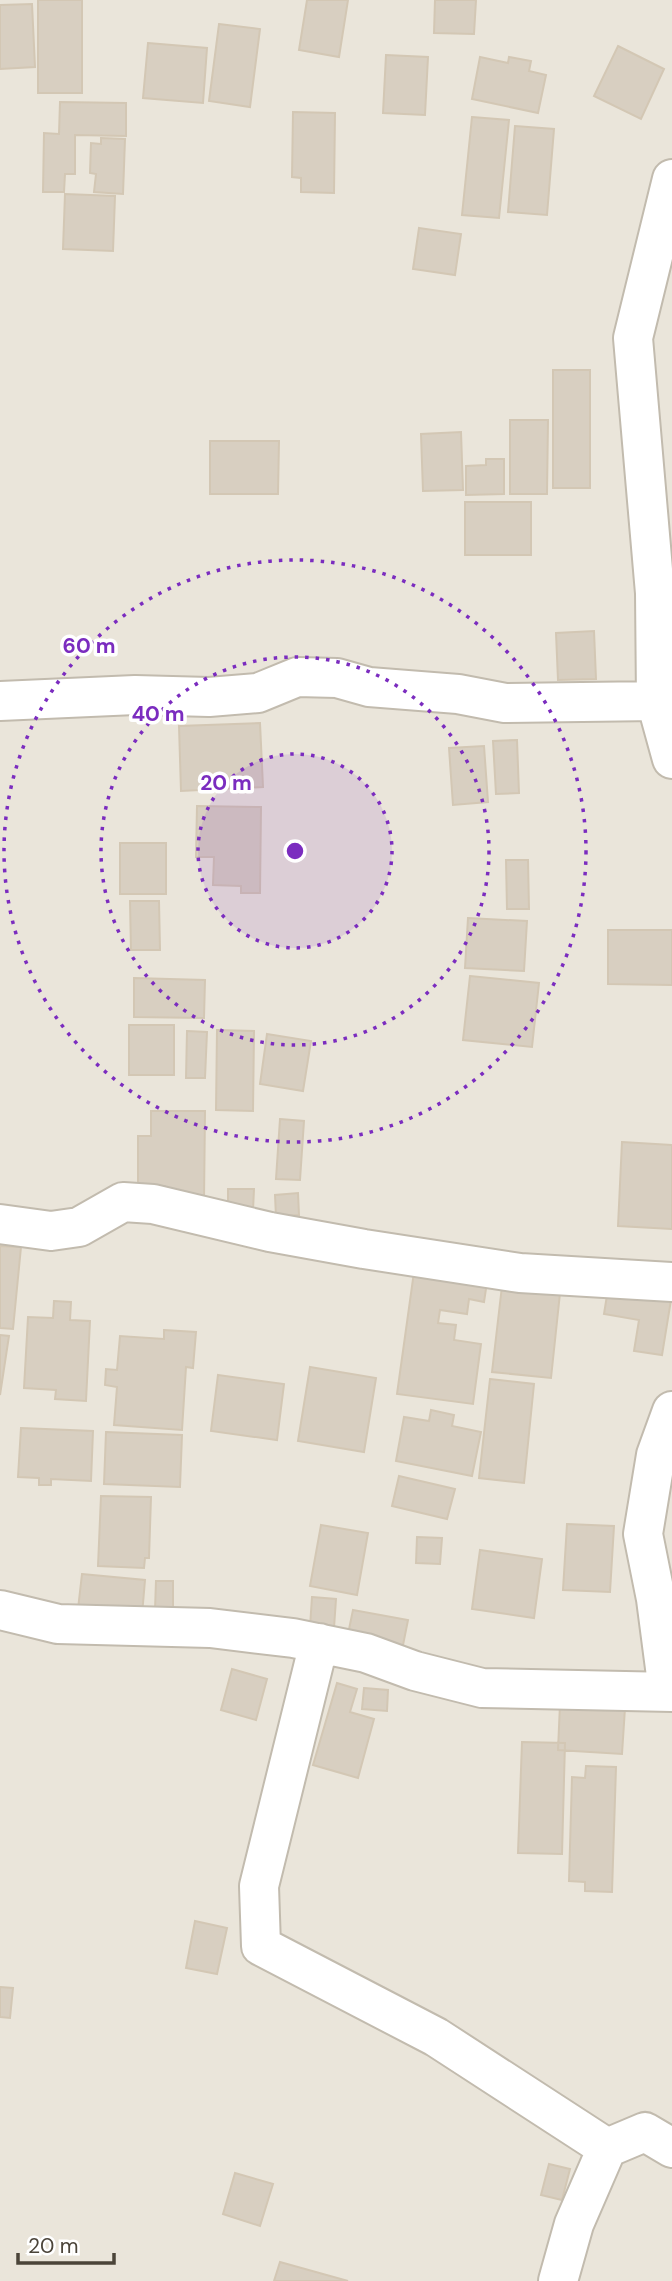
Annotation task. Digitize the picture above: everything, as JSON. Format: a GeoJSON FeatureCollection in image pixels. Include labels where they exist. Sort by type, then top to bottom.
{"type":"FeatureCollection","features":[{"type":"Feature","properties":{"kind":"street"},"geometry":{"type":"LineString","coordinates":[[672,179],[633,338],[655,593],[656,701],[672,759]]}},
{"type":"Feature","properties":{"kind":"street"},"geometry":{"type":"LineString","coordinates":[[0,701],[135,695],[209,697],[258,693],[297,677],[337,678],[369,687],[458,694],[505,703],[656,701]]}},
{"type":"Feature","properties":{"kind":"street"},"geometry":{"type":"LineString","coordinates":[[0,1224],[51,1231],[79,1227],[123,1202],[153,1204],[270,1232],[520,1273],[672,1282]]}},
{"type":"Feature","properties":{"kind":"street"},"geometry":{"type":"LineString","coordinates":[[0,1610],[58,1624],[210,1628],[319,1643],[366,1653],[415,1671],[482,1688],[670,1692],[643,1534],[656,1455],[672,1411]]}},
{"type":"Feature","properties":{"kind":"street"},"geometry":{"type":"LineString","coordinates":[[319,1643],[259,1886],[261,1946],[436,2037],[607,2148]]}},
{"type":"Feature","properties":{"kind":"street"},"geometry":{"type":"LineString","coordinates":[[558,2281],[574,2224],[607,2148],[645,2132],[672,2148]]}},
{"type":"Feature","properties":{"kind":"shaded area"},"geometry":{"type":"Polygon","coordinates":[[[0,0],[672,0],[672,2281],[0,2281],[0,0]]]}},
{"type":"Feature","properties":{"kind":"building"},"geometry":{"type":"Polygon","coordinates":[[[38,0],[82,0],[82,93],[38,93],[38,0]]]}},
{"type":"Feature","properties":{"kind":"building"},"geometry":{"type":"Polygon","coordinates":[[[307,0],[348,0],[339,57],[299,50],[307,0]]]}},
{"type":"Feature","properties":{"kind":"building"},"geometry":{"type":"Polygon","coordinates":[[[435,0],[476,0],[474,34],[434,33],[435,0]]]}},
{"type":"Feature","properties":{"kind":"building"},"geometry":{"type":"Polygon","coordinates":[[[32,4],[35,67],[0,69],[0,5],[32,4]]]}},
{"type":"Feature","properties":{"kind":"building"},"geometry":{"type":"Polygon","coordinates":[[[219,24],[260,29],[250,107],[209,101],[219,24]]]}},
{"type":"Feature","properties":{"kind":"building"},"geometry":{"type":"Polygon","coordinates":[[[148,43],[207,48],[203,103],[143,98],[148,43]]]}},
{"type":"Feature","properties":{"kind":"building"},"geometry":{"type":"Polygon","coordinates":[[[618,46],[664,69],[641,119],[594,96],[618,46]]]}},
{"type":"Feature","properties":{"kind":"building"},"geometry":{"type":"Polygon","coordinates":[[[386,55],[428,57],[425,115],[383,113],[386,55]]]}},
{"type":"Feature","properties":{"kind":"building"},"geometry":{"type":"Polygon","coordinates":[[[480,57],[508,63],[509,57],[531,61],[529,71],[546,75],[538,113],[472,99],[480,57]]]}},
{"type":"Feature","properties":{"kind":"building"},"geometry":{"type":"Polygon","coordinates":[[[60,102],[126,103],[126,136],[75,135],[75,174],[65,174],[64,192],[43,192],[44,133],[59,134],[60,102]]]}},
{"type":"Feature","properties":{"kind":"building"},"geometry":{"type":"Polygon","coordinates":[[[293,112],[335,113],[334,193],[301,192],[301,178],[292,177],[293,112]]]}},
{"type":"Feature","properties":{"kind":"building"},"geometry":{"type":"Polygon","coordinates":[[[472,117],[509,120],[499,218],[462,215],[472,117]]]}},
{"type":"Feature","properties":{"kind":"building"},"geometry":{"type":"Polygon","coordinates":[[[515,126],[554,129],[547,215],[508,212],[515,126]]]}},
{"type":"Feature","properties":{"kind":"building"},"geometry":{"type":"Polygon","coordinates":[[[101,138],[125,139],[123,194],[94,192],[96,174],[90,173],[91,143],[101,144],[101,138]]]}},
{"type":"Feature","properties":{"kind":"building"},"geometry":{"type":"Polygon","coordinates":[[[65,194],[115,196],[113,251],[63,249],[65,194]]]}},
{"type":"Feature","properties":{"kind":"building"},"geometry":{"type":"Polygon","coordinates":[[[419,228],[461,234],[455,275],[413,269],[419,228]]]}},
{"type":"Feature","properties":{"kind":"building"},"geometry":{"type":"Polygon","coordinates":[[[553,370],[590,370],[590,488],[553,488],[553,370]]]}},
{"type":"Feature","properties":{"kind":"building"},"geometry":{"type":"Polygon","coordinates":[[[510,420],[548,420],[547,494],[510,494],[510,420]]]}},
{"type":"Feature","properties":{"kind":"building"},"geometry":{"type":"Polygon","coordinates":[[[461,432],[463,490],[423,491],[421,434],[461,432]]]}},
{"type":"Feature","properties":{"kind":"building"},"geometry":{"type":"Polygon","coordinates":[[[210,441],[279,441],[278,494],[210,494],[210,441]]]}},
{"type":"Feature","properties":{"kind":"building"},"geometry":{"type":"Polygon","coordinates":[[[486,459],[504,459],[504,494],[466,495],[466,466],[486,465],[486,459]]]}},
{"type":"Feature","properties":{"kind":"building"},"geometry":{"type":"Polygon","coordinates":[[[465,502],[531,502],[531,555],[465,555],[465,502]]]}},
{"type":"Feature","properties":{"kind":"building"},"geometry":{"type":"Polygon","coordinates":[[[594,631],[596,679],[558,680],[556,633],[594,631]]]}},
{"type":"Feature","properties":{"kind":"building"},"geometry":{"type":"Polygon","coordinates":[[[260,723],[263,787],[181,791],[179,726],[260,723]]]}},
{"type":"Feature","properties":{"kind":"building"},"geometry":{"type":"Polygon","coordinates":[[[517,740],[519,793],[496,794],[493,741],[517,740]]]}},
{"type":"Feature","properties":{"kind":"building"},"geometry":{"type":"Polygon","coordinates":[[[484,746],[488,802],[453,805],[449,748],[484,746]]]}},
{"type":"Feature","properties":{"kind":"building"},"geometry":{"type":"Polygon","coordinates":[[[197,806],[261,807],[260,893],[241,893],[241,886],[213,885],[214,857],[196,857],[197,806]]]}},
{"type":"Feature","properties":{"kind":"building"},"geometry":{"type":"Polygon","coordinates":[[[120,843],[166,843],[166,894],[120,894],[120,843]]]}},
{"type":"Feature","properties":{"kind":"building"},"geometry":{"type":"Polygon","coordinates":[[[506,860],[528,860],[529,909],[507,909],[506,860]]]}},
{"type":"Feature","properties":{"kind":"building"},"geometry":{"type":"Polygon","coordinates":[[[130,901],[159,901],[160,950],[131,950],[130,901]]]}},
{"type":"Feature","properties":{"kind":"building"},"geometry":{"type":"Polygon","coordinates":[[[468,918],[527,921],[524,971],[465,968],[468,918]]]}},
{"type":"Feature","properties":{"kind":"building"},"geometry":{"type":"Polygon","coordinates":[[[608,930],[672,930],[672,985],[608,984],[608,930]]]}},
{"type":"Feature","properties":{"kind":"building"},"geometry":{"type":"Polygon","coordinates":[[[470,976],[539,983],[532,1047],[463,1040],[470,976]]]}},
{"type":"Feature","properties":{"kind":"building"},"geometry":{"type":"Polygon","coordinates":[[[134,978],[205,980],[204,1018],[134,1017],[134,978]]]}},
{"type":"Feature","properties":{"kind":"building"},"geometry":{"type":"Polygon","coordinates":[[[129,1025],[174,1025],[174,1075],[129,1075],[129,1025]]]}},
{"type":"Feature","properties":{"kind":"building"},"geometry":{"type":"Polygon","coordinates":[[[217,1030],[254,1031],[253,1111],[216,1110],[217,1030]]]}},
{"type":"Feature","properties":{"kind":"building"},"geometry":{"type":"Polygon","coordinates":[[[187,1031],[207,1032],[205,1078],[186,1078],[187,1031]]]}},
{"type":"Feature","properties":{"kind":"building"},"geometry":{"type":"Polygon","coordinates":[[[267,1034],[311,1041],[303,1091],[260,1084],[267,1034]]]}},
{"type":"Feature","properties":{"kind":"building"},"geometry":{"type":"Polygon","coordinates":[[[151,1111],[205,1111],[204,1201],[165,1201],[165,1186],[138,1186],[138,1136],[151,1136],[151,1111]]]}},
{"type":"Feature","properties":{"kind":"building"},"geometry":{"type":"Polygon","coordinates":[[[280,1119],[304,1121],[300,1180],[276,1179],[280,1119]]]}},
{"type":"Feature","properties":{"kind":"building"},"geometry":{"type":"Polygon","coordinates":[[[622,1142],[672,1145],[672,1229],[618,1226],[622,1142]]]}},
{"type":"Feature","properties":{"kind":"building"},"geometry":{"type":"Polygon","coordinates":[[[228,1189],[254,1189],[253,1210],[228,1210],[228,1189]]]}},
{"type":"Feature","properties":{"kind":"building"},"geometry":{"type":"Polygon","coordinates":[[[298,1193],[299,1215],[276,1217],[275,1195],[298,1193]]]}},
{"type":"Feature","properties":{"kind":"building"},"geometry":{"type":"Polygon","coordinates":[[[0,1246],[21,1247],[13,1329],[0,1328],[0,1246]]]}},
{"type":"Feature","properties":{"kind":"building"},"geometry":{"type":"Polygon","coordinates":[[[414,1272],[487,1282],[484,1302],[469,1299],[467,1314],[440,1310],[438,1323],[456,1325],[454,1340],[481,1344],[473,1404],[397,1394],[414,1272]]]}},
{"type":"Feature","properties":{"kind":"building"},"geometry":{"type":"Polygon","coordinates":[[[502,1286],[560,1293],[551,1378],[492,1372],[502,1286]]]}},
{"type":"Feature","properties":{"kind":"building"},"geometry":{"type":"Polygon","coordinates":[[[608,1289],[671,1300],[662,1355],[634,1351],[639,1320],[604,1314],[608,1289]]]}},
{"type":"Feature","properties":{"kind":"building"},"geometry":{"type":"Polygon","coordinates":[[[54,1301],[71,1302],[70,1320],[90,1321],[86,1401],[55,1399],[56,1390],[24,1388],[28,1317],[53,1318],[54,1301]]]}},
{"type":"Feature","properties":{"kind":"building"},"geometry":{"type":"Polygon","coordinates":[[[164,1330],[196,1332],[193,1368],[186,1367],[182,1430],[114,1425],[117,1387],[105,1385],[106,1369],[117,1370],[120,1336],[164,1339],[164,1330]]]}},
{"type":"Feature","properties":{"kind":"building"},"geometry":{"type":"Polygon","coordinates":[[[0,1335],[9,1336],[0,1395],[0,1335]]]}},
{"type":"Feature","properties":{"kind":"building"},"geometry":{"type":"Polygon","coordinates":[[[310,1367],[376,1378],[364,1452],[298,1441],[310,1367]]]}},
{"type":"Feature","properties":{"kind":"building"},"geometry":{"type":"Polygon","coordinates":[[[218,1375],[284,1384],[277,1440],[211,1431],[218,1375]]]}},
{"type":"Feature","properties":{"kind":"building"},"geometry":{"type":"Polygon","coordinates":[[[490,1379],[534,1384],[524,1483],[479,1478],[490,1379]]]}},
{"type":"Feature","properties":{"kind":"building"},"geometry":{"type":"Polygon","coordinates":[[[431,1410],[454,1415],[452,1426],[481,1432],[472,1476],[396,1461],[404,1417],[429,1421],[431,1410]]]}},
{"type":"Feature","properties":{"kind":"building"},"geometry":{"type":"Polygon","coordinates":[[[21,1428],[93,1431],[91,1481],[51,1479],[51,1485],[39,1485],[39,1478],[18,1477],[21,1428]]]}},
{"type":"Feature","properties":{"kind":"building"},"geometry":{"type":"Polygon","coordinates":[[[106,1432],[182,1435],[180,1487],[104,1484],[106,1432]]]}},
{"type":"Feature","properties":{"kind":"building"},"geometry":{"type":"Polygon","coordinates":[[[399,1476],[455,1489],[447,1519],[392,1506],[399,1476]]]}},
{"type":"Feature","properties":{"kind":"building"},"geometry":{"type":"Polygon","coordinates":[[[101,1496],[151,1497],[149,1558],[145,1558],[144,1568],[98,1566],[101,1496]]]}},
{"type":"Feature","properties":{"kind":"building"},"geometry":{"type":"Polygon","coordinates":[[[567,1524],[614,1526],[610,1592],[563,1590],[567,1524]]]}},
{"type":"Feature","properties":{"kind":"building"},"geometry":{"type":"Polygon","coordinates":[[[321,1525],[368,1533],[357,1595],[310,1586],[321,1525]]]}},
{"type":"Feature","properties":{"kind":"building"},"geometry":{"type":"Polygon","coordinates":[[[417,1537],[442,1538],[440,1564],[416,1563],[417,1537]]]}},
{"type":"Feature","properties":{"kind":"building"},"geometry":{"type":"Polygon","coordinates":[[[480,1550],[542,1559],[534,1618],[472,1609],[480,1550]]]}},
{"type":"Feature","properties":{"kind":"building"},"geometry":{"type":"Polygon","coordinates":[[[82,1574],[145,1580],[142,1615],[78,1609],[82,1574]]]}},
{"type":"Feature","properties":{"kind":"building"},"geometry":{"type":"Polygon","coordinates":[[[156,1581],[173,1581],[173,1611],[155,1610],[156,1581]]]}},
{"type":"Feature","properties":{"kind":"building"},"geometry":{"type":"Polygon","coordinates":[[[312,1597],[336,1599],[334,1628],[310,1627],[312,1597]]]}},
{"type":"Feature","properties":{"kind":"building"},"geometry":{"type":"Polygon","coordinates":[[[353,1610],[408,1620],[402,1650],[347,1639],[353,1610]]]}},
{"type":"Feature","properties":{"kind":"building"},"geometry":{"type":"Polygon","coordinates":[[[232,1669],[267,1679],[256,1720],[221,1710],[232,1669]]]}},
{"type":"Feature","properties":{"kind":"building"},"geometry":{"type":"Polygon","coordinates":[[[337,1683],[357,1689],[350,1712],[374,1719],[358,1778],[313,1765],[337,1683]]]}},
{"type":"Feature","properties":{"kind":"building"},"geometry":{"type":"Polygon","coordinates":[[[364,1688],[388,1690],[387,1711],[362,1709],[364,1688]]]}},
{"type":"Feature","properties":{"kind":"building"},"geometry":{"type":"Polygon","coordinates":[[[560,1704],[625,1708],[622,1754],[558,1750],[560,1704]]]}},
{"type":"Feature","properties":{"kind":"building"},"geometry":{"type":"Polygon","coordinates":[[[522,1742],[565,1743],[562,1854],[518,1853],[522,1742]]]}},
{"type":"Feature","properties":{"kind":"building"},"geometry":{"type":"Polygon","coordinates":[[[586,1766],[616,1767],[612,1892],[585,1891],[585,1882],[569,1881],[572,1777],[585,1778],[586,1766]]]}},
{"type":"Feature","properties":{"kind":"building"},"geometry":{"type":"Polygon","coordinates":[[[195,1921],[227,1928],[217,1974],[186,1968],[195,1921]]]}},
{"type":"Feature","properties":{"kind":"building"},"geometry":{"type":"Polygon","coordinates":[[[0,1987],[13,1988],[10,2018],[0,2017],[0,1987]]]}},
{"type":"Feature","properties":{"kind":"building"},"geometry":{"type":"Polygon","coordinates":[[[549,2164],[570,2169],[562,2200],[541,2195],[549,2164]]]}},
{"type":"Feature","properties":{"kind":"building"},"geometry":{"type":"Polygon","coordinates":[[[235,2173],[273,2184],[260,2226],[223,2214],[235,2173]]]}},
{"type":"Feature","properties":{"kind":"building"},"geometry":{"type":"Polygon","coordinates":[[[280,2262],[348,2281],[274,2281],[280,2262]]]}}]}
